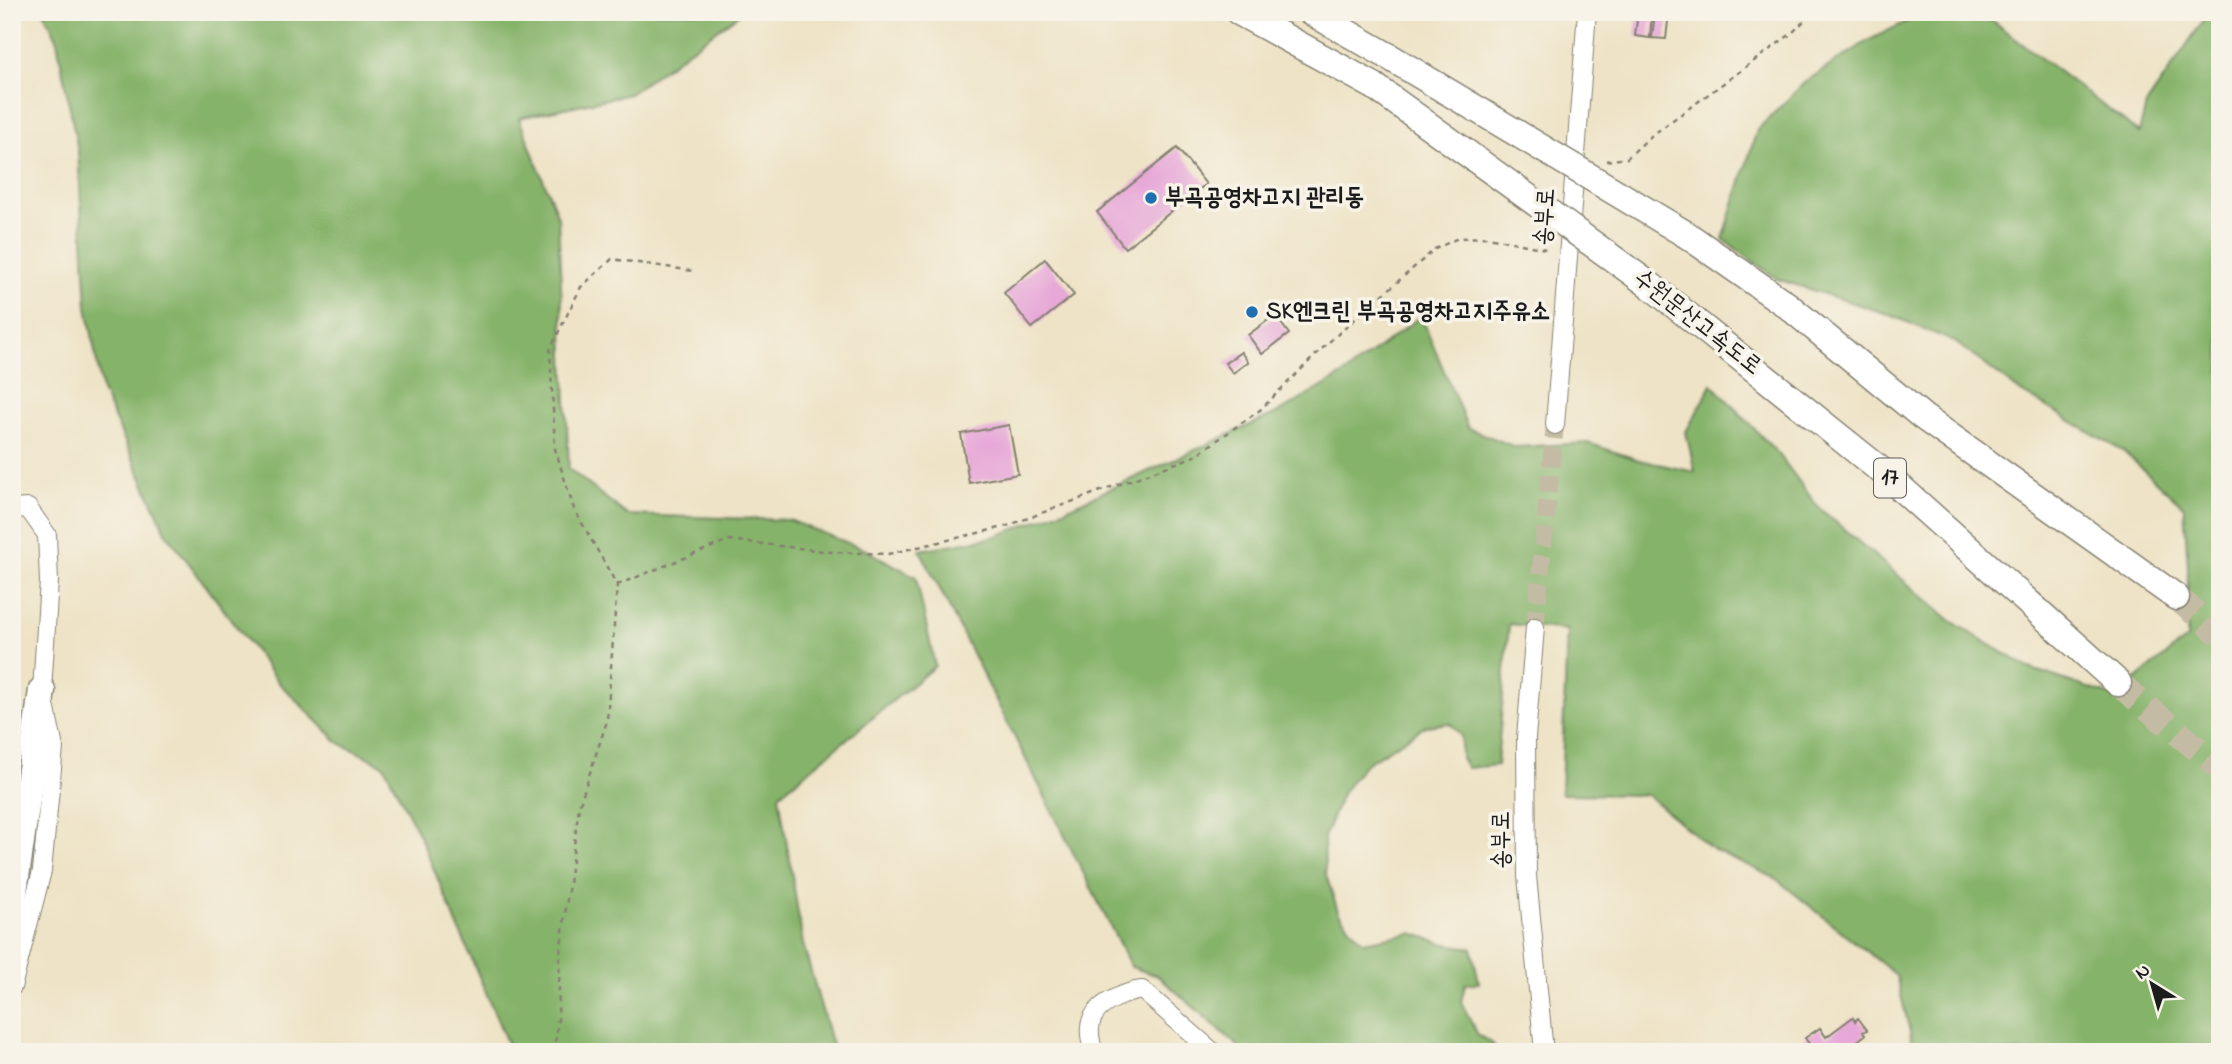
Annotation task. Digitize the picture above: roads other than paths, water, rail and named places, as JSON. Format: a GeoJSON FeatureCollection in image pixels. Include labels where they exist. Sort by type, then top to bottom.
{"type":"FeatureCollection","features":[{"type":"Feature","properties":{"kind":"highway","name":"수원문산고속도로"},"geometry":{"type":"LineString","coordinates":[[1239,12],[1374,86],[1651,286],[1883,472],[2118,683]]}},
{"type":"Feature","properties":{"kind":"highway"},"geometry":{"type":"LineString","coordinates":[[1311,12],[1687,235],[1787,305],[1923,417],[2176,597]]}},
{"type":"Feature","properties":{"kind":"highway"},"geometry":{"type":"LineString","coordinates":[[12,906],[42,690]]}},
{"type":"Feature","properties":{"kind":"street","name":"송부로"},"geometry":{"type":"LineString","coordinates":[[1555,425],[1587,12]]}},
{"type":"Feature","properties":{"kind":"street"},"geometry":{"type":"LineString","coordinates":[[12,509],[28,508],[47,535],[49,582],[42,690],[54,748],[41,871],[12,987]]}},
{"type":"Feature","properties":{"kind":"street","name":"송부로"},"geometry":{"type":"LineString","coordinates":[[1535,627],[1526,738],[1527,876],[1544,1052]]}},
{"type":"Feature","properties":{"kind":"street"},"geometry":{"type":"LineString","coordinates":[[1093,1052],[1090,1037],[1093,1016],[1128,992],[1142,990],[1213,1052]]}},
{"type":"Feature","properties":{"kind":"tunnel"},"geometry":{"type":"LineString","coordinates":[[1535,627],[1555,425]]}},
{"type":"Feature","properties":{"kind":"tunnel"},"geometry":{"type":"LineString","coordinates":[[2176,597],[2220,634]]}},
{"type":"Feature","properties":{"kind":"tunnel"},"geometry":{"type":"LineString","coordinates":[[2118,683],[2220,768]]}},
{"type":"Feature","properties":{"kind":"place","name":"부곡공영차고지 관리동"},"geometry":{"type":"Point","coordinates":[1151,198]}},
{"type":"Feature","properties":{"kind":"place","name":"SK엔크린 부곡공영차고지주유소"},"geometry":{"type":"Point","coordinates":[1252,312]}}]}
